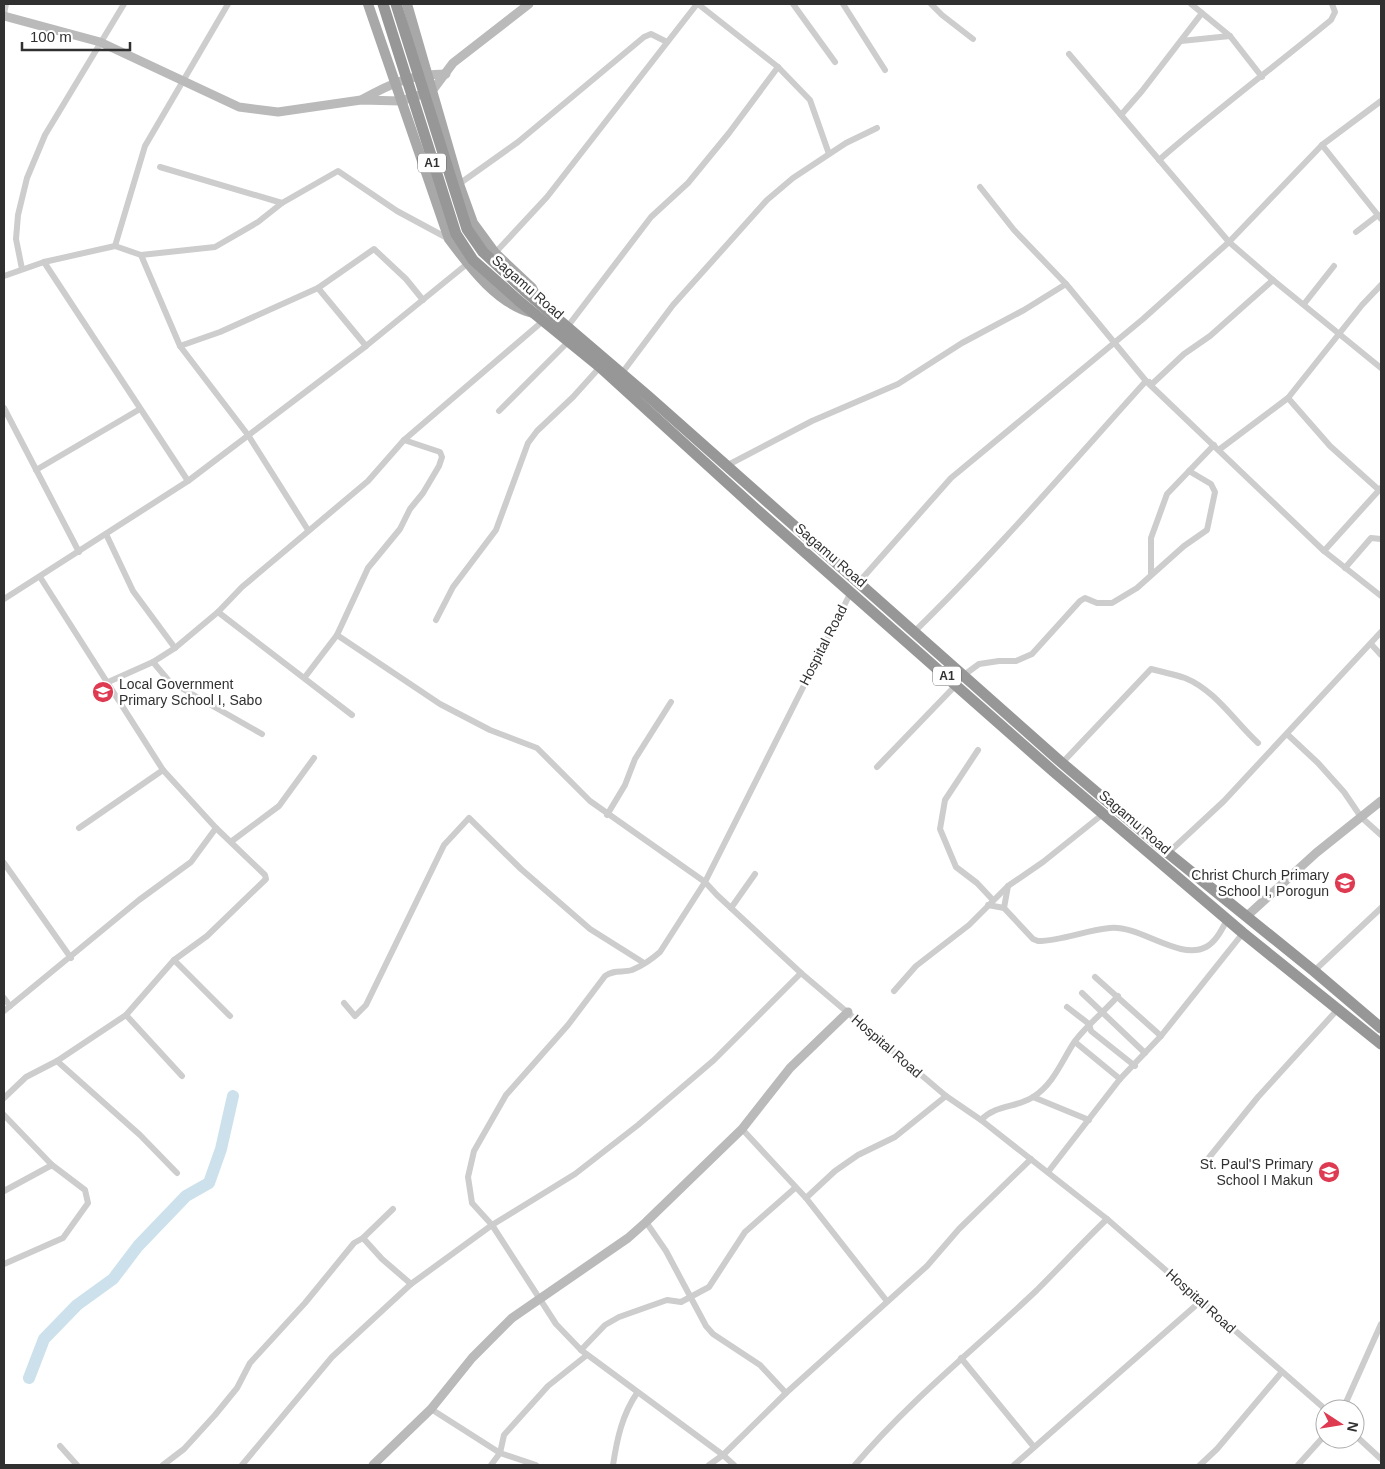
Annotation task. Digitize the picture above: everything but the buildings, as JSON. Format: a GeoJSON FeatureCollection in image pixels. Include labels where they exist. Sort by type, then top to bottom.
{"type":"FeatureCollection","features":[{"type":"Feature","properties":{"kind":"highway","name":"Sagamu Road"},"geometry":{"type":"LineString","coordinates":[[383,4],[456,234],[474,260],[522,296],[540,302],[915,631],[1062,763],[1381,1028]]}},
{"type":"Feature","properties":{"kind":"highway","name":"Sagamu Road"},"geometry":{"type":"LineString","coordinates":[[396,4],[467,229],[483,252],[522,296],[533,313],[600,367],[728,484],[1198,896],[1381,1044]]}},
{"type":"Feature","properties":{"kind":"highway"},"geometry":{"type":"LineString","coordinates":[[1198,896],[1207,884]]}},
{"type":"Feature","properties":{"kind":"main road"},"geometry":{"type":"LineString","coordinates":[[368,4],[449,239],[468,264],[494,290],[519,309],[533,313]]}},
{"type":"Feature","properties":{"kind":"main road"},"geometry":{"type":"LineString","coordinates":[[406,4],[459,184],[473,224],[495,253],[532,288],[540,302]]}},
{"type":"Feature","properties":{"kind":"street"},"geometry":{"type":"LineString","coordinates":[[6,4],[4,15],[100,42],[239,107],[278,112],[361,100],[401,101],[432,91],[453,64],[529,4]]}},
{"type":"Feature","properties":{"kind":"street"},"geometry":{"type":"LineString","coordinates":[[22,270],[16,239],[18,215],[27,178],[45,135],[124,4]]}},
{"type":"Feature","properties":{"kind":"street"},"geometry":{"type":"LineString","coordinates":[[115,246],[145,146],[228,4]]}},
{"type":"Feature","properties":{"kind":"street"},"geometry":{"type":"LineString","coordinates":[[495,253],[547,197],[698,4],[778,67],[810,100],[829,154]]}},
{"type":"Feature","properties":{"kind":"street"},"geometry":{"type":"LineString","coordinates":[[793,4],[835,62]]}},
{"type":"Feature","properties":{"kind":"street"},"geometry":{"type":"LineString","coordinates":[[843,4],[885,70]]}},
{"type":"Feature","properties":{"kind":"street"},"geometry":{"type":"LineString","coordinates":[[931,4],[973,39]]}},
{"type":"Feature","properties":{"kind":"street"},"geometry":{"type":"LineString","coordinates":[[1191,4],[1230,36],[1262,77]]}},
{"type":"Feature","properties":{"kind":"street"},"geometry":{"type":"LineString","coordinates":[[1159,160],[1212,114],[1262,77],[1331,20],[1335,12],[1332,4]]}},
{"type":"Feature","properties":{"kind":"street"},"geometry":{"type":"LineString","coordinates":[[1121,114],[1142,92],[1202,13]]}},
{"type":"Feature","properties":{"kind":"street"},"geometry":{"type":"LineString","coordinates":[[459,184],[518,142],[644,37],[651,34],[667,42]]}},
{"type":"Feature","properties":{"kind":"street"},"geometry":{"type":"LineString","coordinates":[[1181,41],[1230,36]]}},
{"type":"Feature","properties":{"kind":"street"},"geometry":{"type":"LineString","coordinates":[[1069,54],[1229,242],[1381,368]]}},
{"type":"Feature","properties":{"kind":"street"},"geometry":{"type":"LineString","coordinates":[[568,326],[650,217],[688,183],[729,133],[778,67]]}},
{"type":"Feature","properties":{"kind":"street"},"geometry":{"type":"LineString","coordinates":[[361,100],[395,81],[427,74],[446,74]]}},
{"type":"Feature","properties":{"kind":"street"},"geometry":{"type":"LineString","coordinates":[[859,582],[951,478],[1114,341],[1143,319],[1229,242],[1322,146],[1381,101]]}},
{"type":"Feature","properties":{"kind":"street"},"geometry":{"type":"LineString","coordinates":[[622,373],[673,305],[767,200],[793,178],[829,154],[846,143],[877,128]]}},
{"type":"Feature","properties":{"kind":"street"},"geometry":{"type":"LineString","coordinates":[[1322,146],[1380,217],[1356,232]]}},
{"type":"Feature","properties":{"kind":"street"},"geometry":{"type":"LineString","coordinates":[[160,167],[282,203]]}},
{"type":"Feature","properties":{"kind":"street"},"geometry":{"type":"LineString","coordinates":[[4,276],[44,262],[115,246],[140,254],[215,247],[258,222],[282,203],[338,171],[397,211],[449,239]]}},
{"type":"Feature","properties":{"kind":"street"},"geometry":{"type":"LineString","coordinates":[[980,187],[1014,230],[1066,284],[1149,383],[1324,551],[1381,596]]}},
{"type":"Feature","properties":{"kind":"street"},"geometry":{"type":"LineString","coordinates":[[180,346],[220,332],[318,288],[374,249],[406,279],[423,300]]}},
{"type":"Feature","properties":{"kind":"street"},"geometry":{"type":"LineString","coordinates":[[140,254],[180,346],[248,435],[308,530]]}},
{"type":"Feature","properties":{"kind":"street"},"geometry":{"type":"LineString","coordinates":[[44,262],[188,481]]}},
{"type":"Feature","properties":{"kind":"street"},"geometry":{"type":"LineString","coordinates":[[4,599],[188,481],[366,346],[468,264]]}},
{"type":"Feature","properties":{"kind":"street"},"geometry":{"type":"LineString","coordinates":[[1304,304],[1334,266]]}},
{"type":"Feature","properties":{"kind":"street"},"geometry":{"type":"LineString","coordinates":[[915,631],[1023,519],[1149,383],[1184,354],[1210,336],[1273,280]]}},
{"type":"Feature","properties":{"kind":"street"},"geometry":{"type":"LineString","coordinates":[[726,466],[812,421],[898,384],[962,343],[1024,310],[1066,284]]}},
{"type":"Feature","properties":{"kind":"street"},"geometry":{"type":"LineString","coordinates":[[1151,574],[1151,538],[1167,494],[1189,471],[1217,447],[1288,398],[1362,305],[1381,285]]}},
{"type":"Feature","properties":{"kind":"street"},"geometry":{"type":"LineString","coordinates":[[318,288],[366,346]]}},
{"type":"Feature","properties":{"kind":"street"},"geometry":{"type":"LineString","coordinates":[[106,683],[153,662],[175,648],[218,612],[242,587],[368,481],[404,440],[543,321]]}},
{"type":"Feature","properties":{"kind":"street"},"geometry":{"type":"LineString","coordinates":[[499,411],[568,342]]}},
{"type":"Feature","properties":{"kind":"street"},"geometry":{"type":"LineString","coordinates":[[436,620],[454,587],[496,530],[528,443],[537,431],[573,397],[600,367]]}},
{"type":"Feature","properties":{"kind":"street"},"geometry":{"type":"LineString","coordinates":[[1288,398],[1330,446],[1380,489],[1324,551]]}},
{"type":"Feature","properties":{"kind":"street"},"geometry":{"type":"LineString","coordinates":[[4,408],[79,552]]}},
{"type":"Feature","properties":{"kind":"street"},"geometry":{"type":"LineString","coordinates":[[36,470],[140,409]]}},
{"type":"Feature","properties":{"kind":"street"},"geometry":{"type":"LineString","coordinates":[[306,677],[337,635],[368,568],[400,529],[410,509],[423,493],[439,466],[442,457],[440,452],[404,440]]}},
{"type":"Feature","properties":{"kind":"street"},"geometry":{"type":"LineString","coordinates":[[964,676],[980,664],[1016,661],[1032,654],[1080,601],[1085,598],[1097,603],[1112,603],[1137,588],[1151,574],[1207,530],[1215,492],[1211,484],[1189,471]]}},
{"type":"Feature","properties":{"kind":"street"},"geometry":{"type":"LineString","coordinates":[[106,534],[133,591],[175,648]]}},
{"type":"Feature","properties":{"kind":"street"},"geometry":{"type":"LineString","coordinates":[[1345,568],[1370,538],[1381,539]]}},
{"type":"Feature","properties":{"kind":"street"},"geometry":{"type":"LineString","coordinates":[[4,1098],[26,1078],[57,1061],[126,1015],[174,960],[207,936],[264,882],[265,876],[232,841],[216,828],[162,770],[40,577]]}},
{"type":"Feature","properties":{"kind":"street","name":"Hospital Road"},"geometry":{"type":"LineString","coordinates":[[851,592],[706,882],[801,973],[946,1096],[981,1120],[1107,1219],[1315,1401]]}},
{"type":"Feature","properties":{"kind":"street"},"geometry":{"type":"LineString","coordinates":[[218,612],[249,638],[306,677],[352,715]]}},
{"type":"Feature","properties":{"kind":"street"},"geometry":{"type":"LineString","coordinates":[[1168,853],[1224,801],[1381,632]]}},
{"type":"Feature","properties":{"kind":"street"},"geometry":{"type":"LineString","coordinates":[[337,635],[440,704],[490,730],[537,748],[590,801],[607,815],[706,882],[660,952],[631,970],[610,972],[605,976],[568,1025],[506,1095],[474,1151],[468,1177],[472,1203],[492,1226],[556,1324],[587,1356],[734,1465]]}},
{"type":"Feature","properties":{"kind":"street"},"geometry":{"type":"LineString","coordinates":[[1371,644],[1381,655]]}},
{"type":"Feature","properties":{"kind":"street"},"geometry":{"type":"LineString","coordinates":[[153,662],[169,681],[262,734]]}},
{"type":"Feature","properties":{"kind":"street"},"geometry":{"type":"LineString","coordinates":[[1062,763],[1151,669],[1185,678],[1200,687],[1223,707],[1258,743]]}},
{"type":"Feature","properties":{"kind":"street"},"geometry":{"type":"LineString","coordinates":[[877,767],[956,685]]}},
{"type":"Feature","properties":{"kind":"street"},"geometry":{"type":"LineString","coordinates":[[607,815],[625,784],[635,759],[671,702]]}},
{"type":"Feature","properties":{"kind":"street"},"geometry":{"type":"LineString","coordinates":[[1287,734],[1344,792],[1361,817],[1381,835]]}},
{"type":"Feature","properties":{"kind":"street"},"geometry":{"type":"LineString","coordinates":[[978,750],[944,800],[940,829],[956,867],[977,883],[990,902],[1004,908],[1033,940],[1038,941],[1111,928],[1129,929],[1173,946],[1192,951],[1206,947],[1215,940],[1227,920]]}},
{"type":"Feature","properties":{"kind":"street"},"geometry":{"type":"LineString","coordinates":[[232,841],[279,806],[314,758]]}},
{"type":"Feature","properties":{"kind":"street"},"geometry":{"type":"LineString","coordinates":[[79,828],[162,770]]}},
{"type":"Feature","properties":{"kind":"street"},"geometry":{"type":"LineString","coordinates":[[1247,916],[1316,853],[1381,801]]}},
{"type":"Feature","properties":{"kind":"street"},"geometry":{"type":"LineString","coordinates":[[894,992],[916,966],[968,925],[1008,886],[1103,814]]}},
{"type":"Feature","properties":{"kind":"street"},"geometry":{"type":"LineString","coordinates":[[344,1003],[355,1016],[366,1005],[444,845],[468,818],[521,869],[590,929],[644,963]]}},
{"type":"Feature","properties":{"kind":"street"},"geometry":{"type":"LineString","coordinates":[[4,998],[7,1009],[139,900],[191,862],[216,828]]}},
{"type":"Feature","properties":{"kind":"street"},"geometry":{"type":"LineString","coordinates":[[4,863],[71,958]]}},
{"type":"Feature","properties":{"kind":"street"},"geometry":{"type":"LineString","coordinates":[[731,908],[755,874]]}},
{"type":"Feature","properties":{"kind":"street"},"geometry":{"type":"LineString","coordinates":[[1004,908],[1008,886]]}},
{"type":"Feature","properties":{"kind":"street"},"geometry":{"type":"LineString","coordinates":[[1314,971],[1381,908]]}},
{"type":"Feature","properties":{"kind":"street"},"geometry":{"type":"LineString","coordinates":[[1048,1172],[1120,1079],[1135,1066],[1161,1036],[1243,933]]}},
{"type":"Feature","properties":{"kind":"street"},"geometry":{"type":"LineString","coordinates":[[174,960],[230,1016]]}},
{"type":"Feature","properties":{"kind":"street"},"geometry":{"type":"LineString","coordinates":[[242,1465],[332,1358],[411,1284],[492,1226],[575,1174],[638,1125],[714,1060],[801,973]]}},
{"type":"Feature","properties":{"kind":"street"},"geometry":{"type":"LineString","coordinates":[[1095,977],[1161,1036]]}},
{"type":"Feature","properties":{"kind":"street"},"geometry":{"type":"LineString","coordinates":[[1082,993],[1145,1053]]}},
{"type":"Feature","properties":{"kind":"street"},"geometry":{"type":"LineString","coordinates":[[981,1120],[990,1111],[1033,1097],[1060,1070],[1075,1042],[1089,1024],[1104,1012],[1118,996]]}},
{"type":"Feature","properties":{"kind":"street"},"geometry":{"type":"LineString","coordinates":[[1068,1007],[1089,1024],[1091,1031],[1135,1066]]}},
{"type":"Feature","properties":{"kind":"street"},"geometry":{"type":"LineString","coordinates":[[1207,1160],[1258,1097],[1338,1009]]}},
{"type":"Feature","properties":{"kind":"street"},"geometry":{"type":"LineString","coordinates":[[374,1465],[432,1409],[472,1358],[512,1318],[628,1238],[646,1222],[742,1129],[790,1068],[848,1012]]}},
{"type":"Feature","properties":{"kind":"street"},"geometry":{"type":"LineString","coordinates":[[126,1015],[182,1076]]}},
{"type":"Feature","properties":{"kind":"street"},"geometry":{"type":"LineString","coordinates":[[1075,1042],[1120,1079]]}},
{"type":"Feature","properties":{"kind":"street"},"geometry":{"type":"LineString","coordinates":[[57,1061],[140,1135],[177,1173]]}},
{"type":"Feature","properties":{"kind":"street"},"geometry":{"type":"LineString","coordinates":[[806,1198],[835,1171],[858,1155],[895,1137],[946,1096]]}},
{"type":"Feature","properties":{"kind":"street"},"geometry":{"type":"LineString","coordinates":[[1033,1097],[1090,1120]]}},
{"type":"Feature","properties":{"kind":"street"},"geometry":{"type":"LineString","coordinates":[[4,1115],[52,1165],[85,1190],[88,1203],[63,1238],[4,1264]]}},
{"type":"Feature","properties":{"kind":"street"},"geometry":{"type":"LineString","coordinates":[[742,1129],[806,1198],[886,1300]]}},
{"type":"Feature","properties":{"kind":"street"},"geometry":{"type":"LineString","coordinates":[[709,1465],[723,1455],[886,1300],[927,1266],[959,1229],[1031,1159]]}},
{"type":"Feature","properties":{"kind":"street"},"geometry":{"type":"LineString","coordinates":[[4,1191],[52,1165]]}},
{"type":"Feature","properties":{"kind":"street"},"geometry":{"type":"LineString","coordinates":[[581,1350],[605,1326],[620,1317],[667,1300],[681,1302],[709,1287],[745,1232],[795,1188]]}},
{"type":"Feature","properties":{"kind":"street"},"geometry":{"type":"LineString","coordinates":[[163,1465],[184,1449],[215,1415],[237,1388],[250,1363],[305,1303],[354,1243],[363,1238],[393,1208]]}},
{"type":"Feature","properties":{"kind":"street"},"geometry":{"type":"LineString","coordinates":[[855,1465],[880,1436],[961,1358],[1036,1290],[1107,1219]]}},
{"type":"Feature","properties":{"kind":"street"},"geometry":{"type":"LineString","coordinates":[[646,1222],[666,1251],[706,1326],[713,1334],[760,1366],[786,1394]]}},
{"type":"Feature","properties":{"kind":"street"},"geometry":{"type":"LineString","coordinates":[[363,1238],[382,1259],[411,1284]]}},
{"type":"Feature","properties":{"kind":"street"},"geometry":{"type":"LineString","coordinates":[[1014,1465],[1202,1300]]}},
{"type":"Feature","properties":{"kind":"street"},"geometry":{"type":"LineString","coordinates":[[1347,1399],[1381,1324]]}},
{"type":"Feature","properties":{"kind":"street"},"geometry":{"type":"LineString","coordinates":[[492,1465],[500,1454],[504,1435],[510,1428],[548,1386],[587,1356]]}},
{"type":"Feature","properties":{"kind":"street"},"geometry":{"type":"LineString","coordinates":[[961,1358],[1034,1447]]}},
{"type":"Feature","properties":{"kind":"street"},"geometry":{"type":"LineString","coordinates":[[1200,1465],[1217,1449],[1282,1373]]}},
{"type":"Feature","properties":{"kind":"street"},"geometry":{"type":"LineString","coordinates":[[614,1465],[617,1438],[628,1406],[637,1393]]}},
{"type":"Feature","properties":{"kind":"street"},"geometry":{"type":"LineString","coordinates":[[432,1409],[500,1454],[531,1464]]}},
{"type":"Feature","properties":{"kind":"street"},"geometry":{"type":"LineString","coordinates":[[1365,1444],[1381,1459]]}},
{"type":"Feature","properties":{"kind":"street"},"geometry":{"type":"LineString","coordinates":[[60,1446],[77,1465]]}},
{"type":"Feature","properties":{"kind":"street"},"geometry":{"type":"LineString","coordinates":[[1298,1465],[1315,1446]]}},
{"type":"Feature","properties":{"kind":"waterway"},"geometry":{"type":"LineString","coordinates":[[29,1378],[44,1339],[77,1305],[113,1279],[138,1246],[186,1196],[209,1183],[221,1149],[233,1096]]}},
{"type":"Feature","properties":{"kind":"place","name":"Local Government Primary School I, Sabo"},"geometry":{"type":"Point","coordinates":[103,692]}},
{"type":"Feature","properties":{"kind":"place","name":"Christ Church Primary School I, Porogun"},"geometry":{"type":"Point","coordinates":[1345,883]}},
{"type":"Feature","properties":{"kind":"place","name":"St. Paul'S Primary School I Makun"},"geometry":{"type":"Point","coordinates":[1329,1172]}}]}
